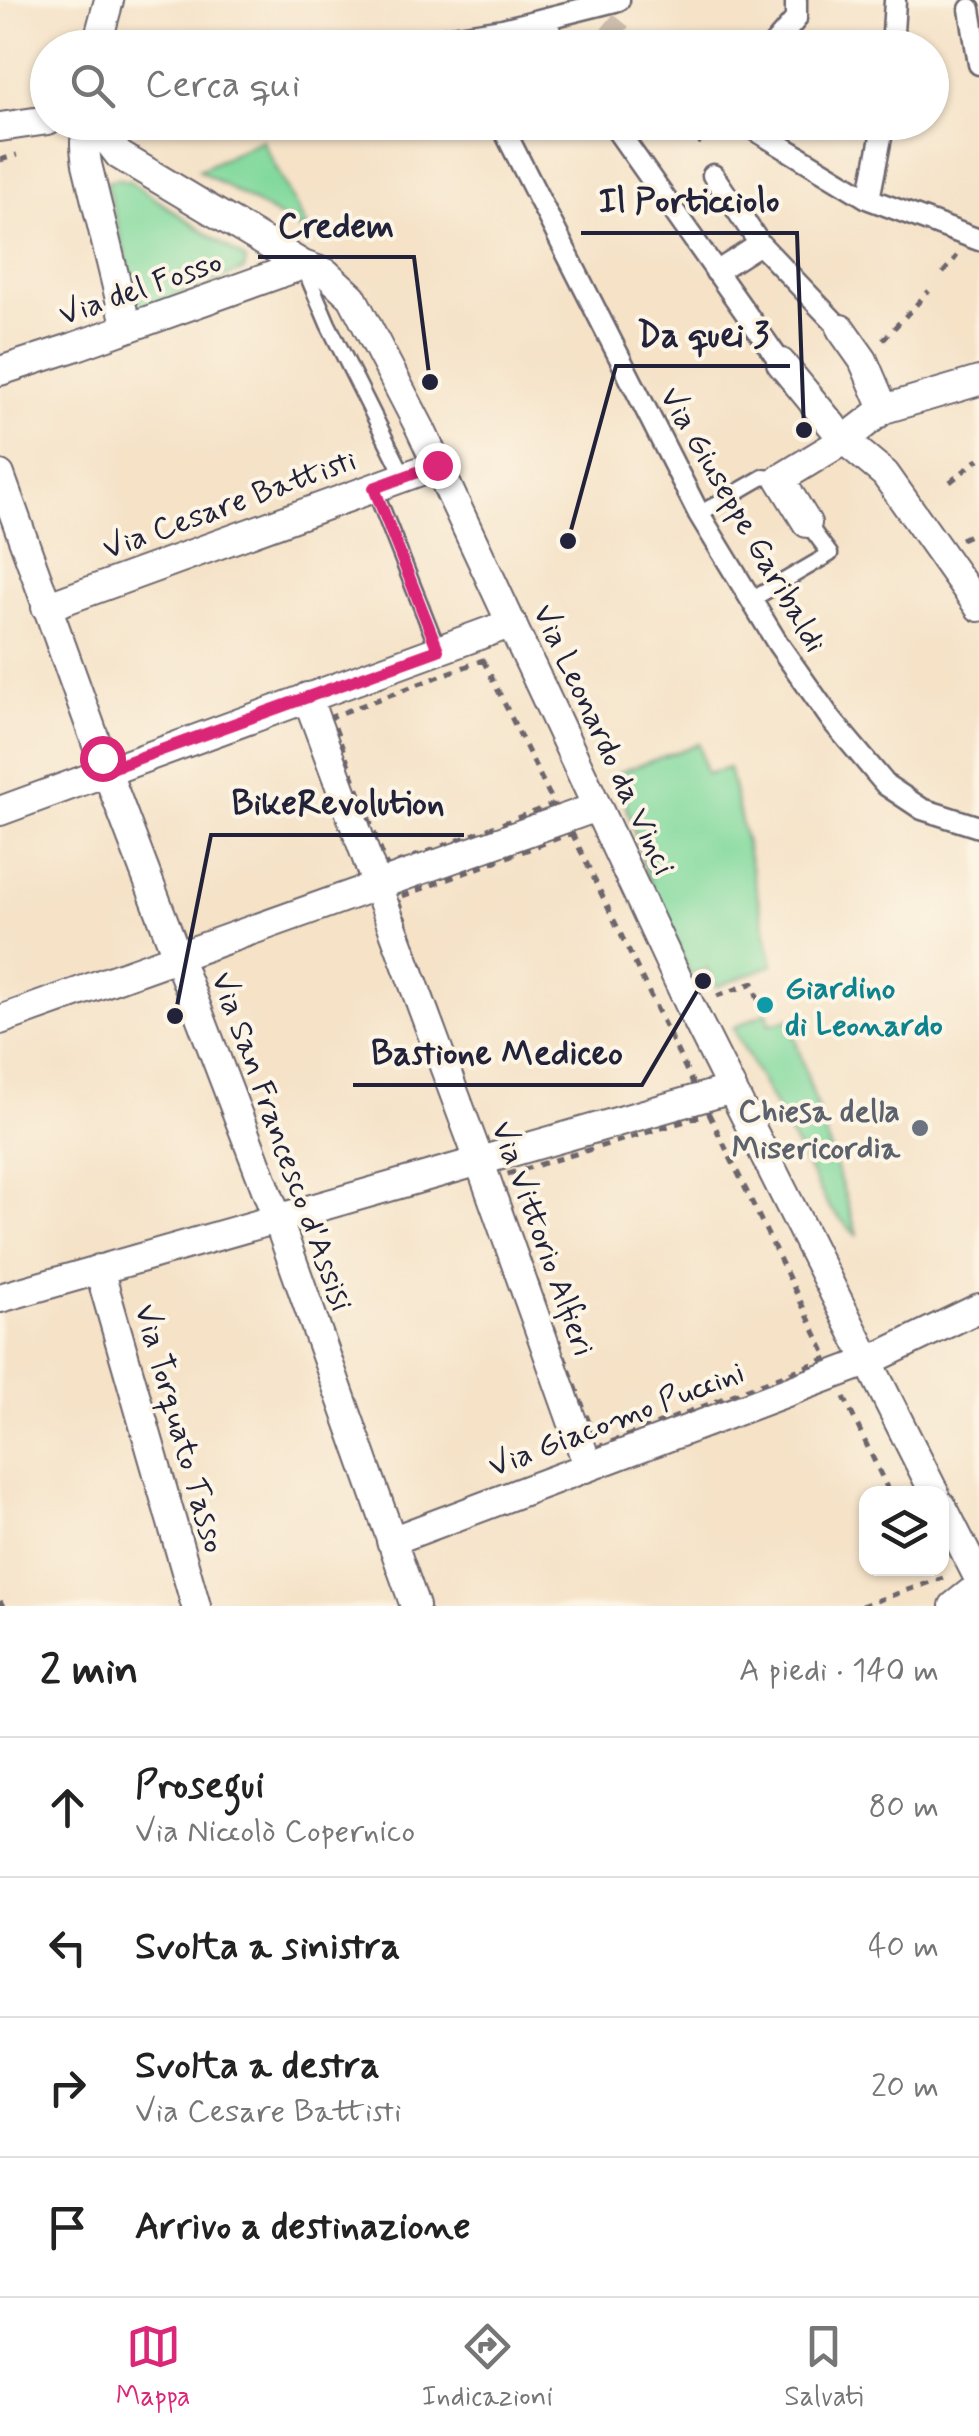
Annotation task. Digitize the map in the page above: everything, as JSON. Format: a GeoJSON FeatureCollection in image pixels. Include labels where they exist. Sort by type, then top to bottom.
{"type":"FeatureCollection","features":[{"type":"Feature","properties":{"kind":"street"},"geometry":{"type":"LineString","coordinates":[[100,30],[108,0]]}},
{"type":"Feature","properties":{"kind":"street"},"geometry":{"type":"LineString","coordinates":[[497,30],[550,12],[602,15],[620,0]]}},
{"type":"Feature","properties":{"kind":"street"},"geometry":{"type":"LineString","coordinates":[[786,30],[796,19],[796,0]]}},
{"type":"Feature","properties":{"kind":"street"},"geometry":{"type":"LineString","coordinates":[[893,30],[895,1]]}},
{"type":"Feature","properties":{"kind":"street"},"geometry":{"type":"LineString","coordinates":[[970,9],[979,64]]}},
{"type":"Feature","properties":{"kind":"street"},"geometry":{"type":"LineString","coordinates":[[0,127],[30,123]]}},
{"type":"Feature","properties":{"kind":"street"},"geometry":{"type":"LineString","coordinates":[[85,140],[87,164],[127,328]]}},
{"type":"Feature","properties":{"kind":"street","name":"Via Leonardo da Vinci"},"geometry":{"type":"LineString","coordinates":[[107,140],[119,155],[303,265],[326,273],[352,297],[437,465],[732,1090],[931,1486]]}},
{"type":"Feature","properties":{"kind":"street","name":"Via Giuseppe Garibaldi"},"geometry":{"type":"LineString","coordinates":[[509,140],[699,514],[778,644],[833,722],[886,784],[922,809],[979,827]]}},
{"type":"Feature","properties":{"kind":"street"},"geometry":{"type":"LineString","coordinates":[[624,140],[781,363],[844,440],[885,474],[979,607]]}},
{"type":"Feature","properties":{"kind":"street"},"geometry":{"type":"LineString","coordinates":[[772,140],[869,199],[979,240]]}},
{"type":"Feature","properties":{"kind":"street"},"geometry":{"type":"LineString","coordinates":[[869,199],[880,140]]}},
{"type":"Feature","properties":{"kind":"street"},"geometry":{"type":"LineString","coordinates":[[713,175],[760,244],[841,328],[864,360],[884,409]]}},
{"type":"Feature","properties":{"kind":"street"},"geometry":{"type":"LineString","coordinates":[[716,272],[760,244]]}},
{"type":"Feature","properties":{"kind":"street","name":"Via del Fosso"},"geometry":{"type":"LineString","coordinates":[[0,370],[303,265]]}},
{"type":"Feature","properties":{"kind":"street"},"geometry":{"type":"LineString","coordinates":[[807,523],[780,479],[844,440],[884,409],[979,382]]}},
{"type":"Feature","properties":{"kind":"street","name":"Via Cesare Battisti"},"geometry":{"type":"LineString","coordinates":[[46,607],[437,465]]}},
{"type":"Feature","properties":{"kind":"street","name":"Via San Francesco d'Assisi"},"geometry":{"type":"LineString","coordinates":[[0,475],[106,770],[277,1218],[415,1606]]}},
{"type":"Feature","properties":{"kind":"street"},"geometry":{"type":"LineString","coordinates":[[0,811],[512,623]]}},
{"type":"Feature","properties":{"kind":"street","name":"Via Vittorio Alfieri"},"geometry":{"type":"LineString","coordinates":[[307,697],[383,877],[593,1456]]}},
{"type":"Feature","properties":{"kind":"street"},"geometry":{"type":"LineString","coordinates":[[0,1020],[383,877],[598,807]]}},
{"type":"Feature","properties":{"kind":"street"},"geometry":{"type":"LineString","coordinates":[[0,1298],[483,1154],[732,1090]]}},
{"type":"Feature","properties":{"kind":"street","name":"Via Torquato Tasso"},"geometry":{"type":"LineString","coordinates":[[99,1269],[196,1606]]}},
{"type":"Feature","properties":{"kind":"street","name":"Via Giacomo Puccini"},"geometry":{"type":"LineString","coordinates":[[391,1541],[593,1456],[867,1362],[979,1308]]}},
{"type":"Feature","properties":{"kind":"street"},"geometry":{"type":"LineString","coordinates":[[949,1524],[970,1580],[954,1606]]}},
{"type":"Feature","properties":{"kind":"lane"},"geometry":{"type":"LineString","coordinates":[[303,265],[404,476]]}},
{"type":"Feature","properties":{"kind":"lane"},"geometry":{"type":"LineString","coordinates":[[699,514],[763,476],[780,479]]}},
{"type":"Feature","properties":{"kind":"lane"},"geometry":{"type":"LineString","coordinates":[[374,488],[438,650]]}},
{"type":"Feature","properties":{"kind":"lane"},"geometry":{"type":"LineString","coordinates":[[751,600],[830,554],[807,523]]}},
{"type":"Feature","properties":{"kind":"path"},"geometry":{"type":"LineString","coordinates":[[698,144],[700,140]]}},
{"type":"Feature","properties":{"kind":"path"},"geometry":{"type":"LineString","coordinates":[[0,160],[30,152]]}},
{"type":"Feature","properties":{"kind":"path"},"geometry":{"type":"LineString","coordinates":[[864,360],[929,291]]}},
{"type":"Feature","properties":{"kind":"path"},"geometry":{"type":"LineString","coordinates":[[950,482],[979,459]]}},
{"type":"Feature","properties":{"kind":"path"},"geometry":{"type":"LineString","coordinates":[[483,660],[554,804],[383,877],[331,717],[483,660]]}},
{"type":"Feature","properties":{"kind":"path"},"geometry":{"type":"LineString","coordinates":[[572,832],[694,1086],[483,1154],[397,898],[572,832]]}},
{"type":"Feature","properties":{"kind":"path"},"geometry":{"type":"LineString","coordinates":[[733,990],[753,983],[760,1006],[765,1005]]}},
{"type":"Feature","properties":{"kind":"path"},"geometry":{"type":"LineString","coordinates":[[709,1114],[828,1358],[593,1456],[498,1177],[709,1114]]}},
{"type":"Feature","properties":{"kind":"path"},"geometry":{"type":"LineString","coordinates":[[860,1606],[970,1580]]}},
{"type":"Feature","properties":{"kind":"green space"},"geometry":{"type":"Polygon","coordinates":[[[262,140],[307,228],[303,231],[199,170],[262,140]]]}},
{"type":"Feature","properties":{"kind":"green space"},"geometry":{"type":"Polygon","coordinates":[[[117,178],[129,181],[246,260],[244,270],[140,309],[106,183],[117,178]]]}},
{"type":"Feature","properties":{"kind":"green space"},"geometry":{"type":"Polygon","coordinates":[[[699,744],[706,774],[729,768],[773,965],[716,987],[707,968],[690,975],[646,873],[617,773],[699,744]]]}},
{"type":"Feature","properties":{"kind":"green space"},"geometry":{"type":"Polygon","coordinates":[[[767,1012],[770,1024],[789,1019],[858,1237],[829,1207],[733,1028],[767,1012]]]}},
{"type":"Feature","properties":{"kind":"tunnel"},"geometry":{"type":"LineString","coordinates":[[607,22],[617,30]]}},
{"type":"Feature","properties":{"kind":"place","name":"Credem"},"geometry":{"type":"Point","coordinates":[430,382]}},
{"type":"Feature","properties":{"kind":"place","name":"Il Porticciolo"},"geometry":{"type":"Point","coordinates":[804,430]}},
{"type":"Feature","properties":{"kind":"place","name":"Da quei 3"},"geometry":{"type":"Point","coordinates":[568,541]}},
{"type":"Feature","properties":{"kind":"place","name":"Bastione Mediceo"},"geometry":{"type":"Point","coordinates":[703,981]}},
{"type":"Feature","properties":{"kind":"place","name":"Giardino di Leonardo"},"geometry":{"type":"Point","coordinates":[765,1005]}},
{"type":"Feature","properties":{"kind":"place","name":"BikeRevolution"},"geometry":{"type":"Point","coordinates":[175,1016]}},
{"type":"Feature","properties":{"kind":"place","name":"Chiesa della Misericordia"},"geometry":{"type":"Point","coordinates":[920,1128]}},
{"type":"Feature","properties":{"kind":"route"},"geometry":{"type":"LineString","coordinates":[[102,758],[106,770],[438,650],[374,488],[437,465]]}}]}
